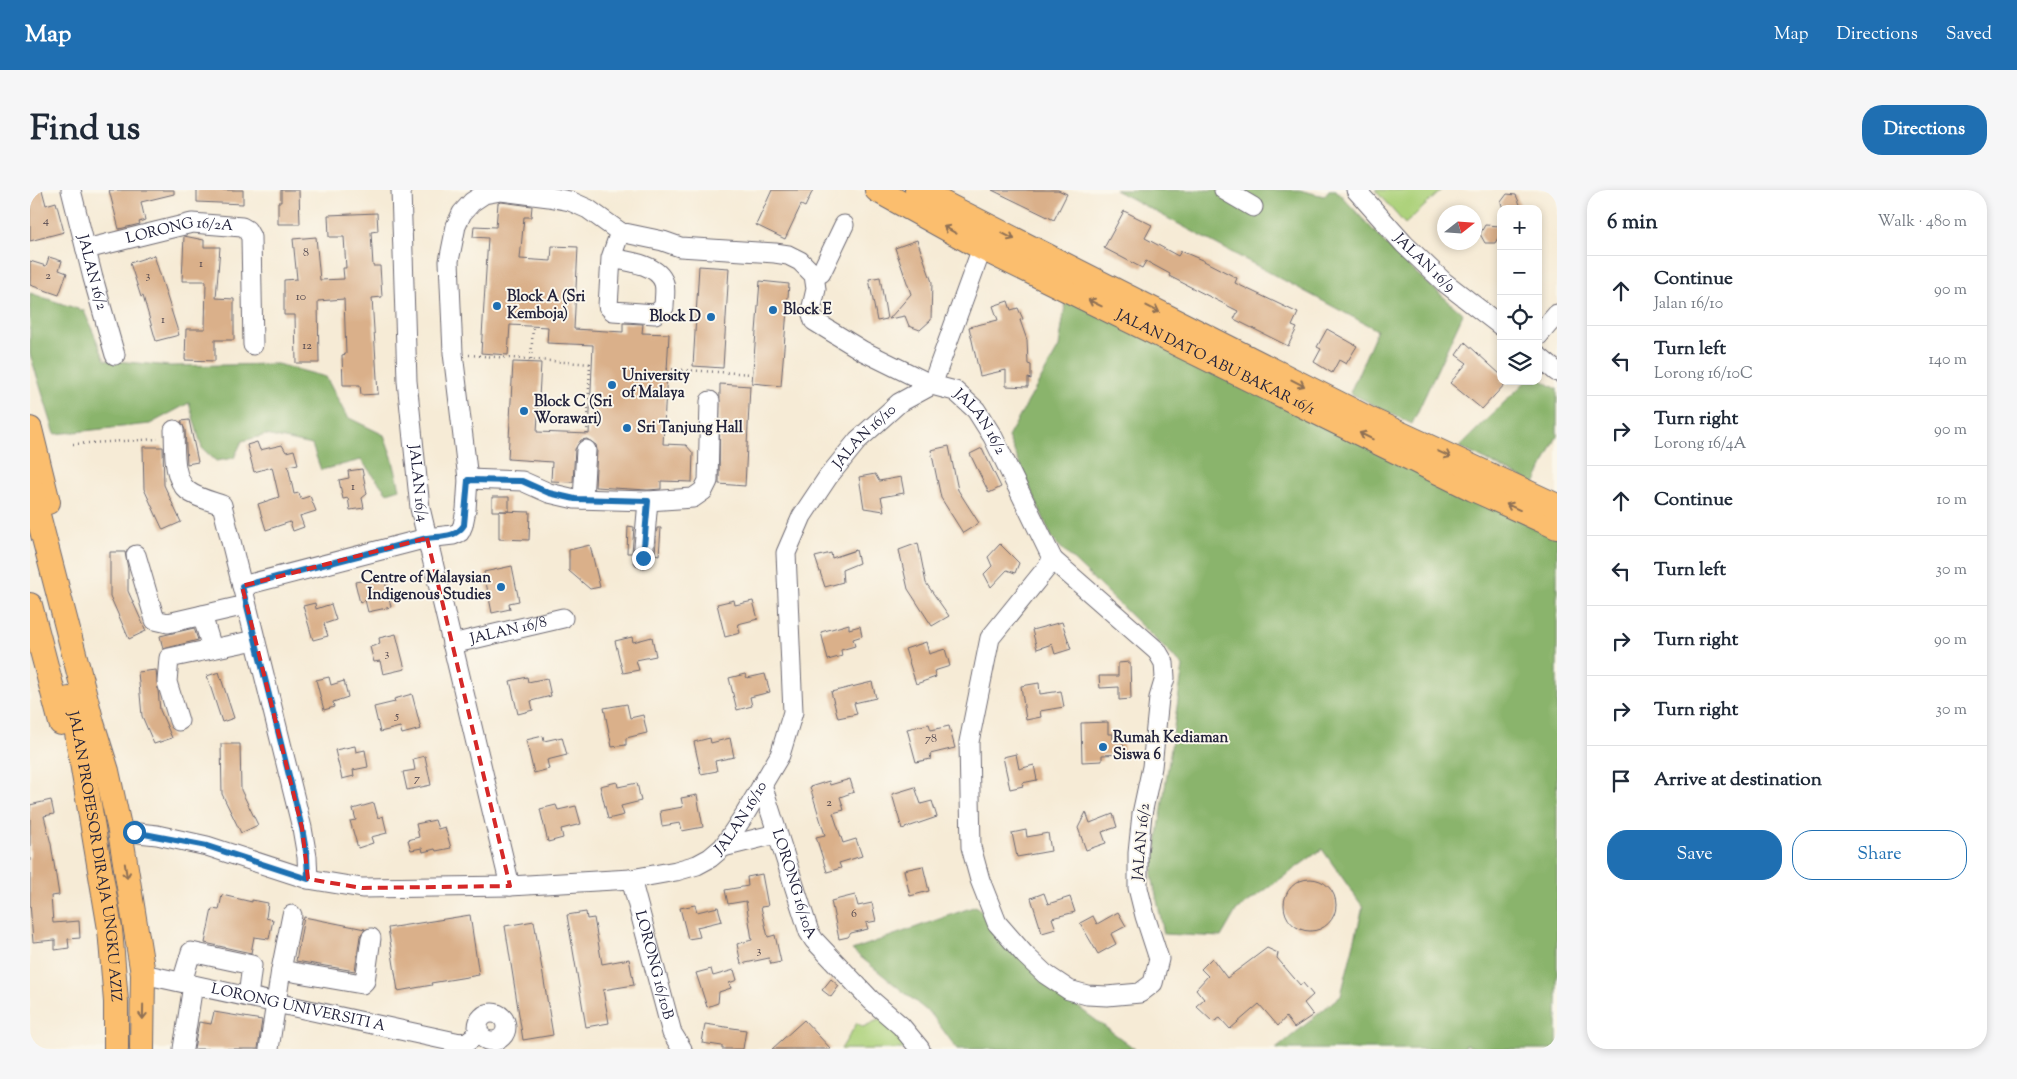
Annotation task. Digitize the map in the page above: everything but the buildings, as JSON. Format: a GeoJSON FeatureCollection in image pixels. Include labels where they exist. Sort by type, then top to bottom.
{"type":"FeatureCollection","features":[{"type":"Feature","properties":{"kind":"main road","name":"JALAN DATO ABU BAKAR 16/1"},"geometry":{"type":"LineString","coordinates":[[878,190],[982,248],[1473,489],[1557,527]]}},
{"type":"Feature","properties":{"kind":"main road","name":"JALAN DATO ABU BAKAR 16/1"},"geometry":{"type":"LineString","coordinates":[[918,190],[1372,421],[1557,506]]}},
{"type":"Feature","properties":{"kind":"main road"},"geometry":{"type":"LineString","coordinates":[[30,430],[104,719],[107,771]]}},
{"type":"Feature","properties":{"kind":"main road","name":"JALAN PROFESOR DIRAJA UNGKU AZIZ"},"geometry":{"type":"LineString","coordinates":[[30,484],[57,620],[110,929],[116,1002],[116,1049]]}},
{"type":"Feature","properties":{"kind":"main road","name":"JALAN PROFESOR DIRAJA UNGKU AZIZ"},"geometry":{"type":"LineString","coordinates":[[30,550],[57,620],[107,771],[120,831],[143,974],[142,1049]]}},
{"type":"Feature","properties":{"kind":"main road"},"geometry":{"type":"LineString","coordinates":[[30,605],[62,729],[84,778]]}},
{"type":"Feature","properties":{"kind":"street","name":"JALAN 16/2"},"geometry":{"type":"LineString","coordinates":[[71,190],[115,354]]}},
{"type":"Feature","properties":{"kind":"street","name":"JALAN 16/4"},"geometry":{"type":"LineString","coordinates":[[401,190],[407,381],[420,508],[510,886]]}},
{"type":"Feature","properties":{"kind":"street"},"geometry":{"type":"LineString","coordinates":[[1224,190],[1253,207]]}},
{"type":"Feature","properties":{"kind":"street","name":"JALAN 16/9"},"geometry":{"type":"LineString","coordinates":[[1356,190],[1404,244],[1431,270],[1497,323]]}},
{"type":"Feature","properties":{"kind":"street"},"geometry":{"type":"LineString","coordinates":[[242,586],[427,538],[453,535],[460,532],[464,525],[468,480],[453,354],[449,261],[456,226],[462,213],[472,202],[484,194],[500,191],[556,198],[588,209],[620,232],[663,240],[680,247],[746,250],[788,256],[800,261],[814,275],[821,273],[844,225]]}},
{"type":"Feature","properties":{"kind":"street","name":"LORONG 16/2A"},"geometry":{"type":"LineString","coordinates":[[86,249],[192,223],[242,227],[247,230],[251,237],[253,345]]}},
{"type":"Feature","properties":{"kind":"street"},"geometry":{"type":"LineString","coordinates":[[611,258],[620,232]]}},
{"type":"Feature","properties":{"kind":"street"},"geometry":{"type":"LineString","coordinates":[[932,384],[982,248]]}},
{"type":"Feature","properties":{"kind":"street","name":"JALAN 16/2"},"geometry":{"type":"LineString","coordinates":[[814,275],[816,289],[811,312],[814,321],[863,351],[932,384],[955,391],[976,410],[993,437],[1053,560],[1157,652],[1164,663],[1165,678],[1159,698],[1152,767],[1142,814],[1138,854],[1138,888],[1159,959],[1153,983],[1140,993],[1107,996],[1087,995],[1069,990],[1045,974],[1025,956],[997,923],[980,880],[971,847],[969,742],[990,638],[1053,560]]}},
{"type":"Feature","properties":{"kind":"street"},"geometry":{"type":"LineString","coordinates":[[1542,331],[1557,314]]}},
{"type":"Feature","properties":{"kind":"street"},"geometry":{"type":"LineString","coordinates":[[1542,359],[1557,372]]}},
{"type":"Feature","properties":{"kind":"street","name":"JALAN 16/10"},"geometry":{"type":"LineString","coordinates":[[120,831],[157,835],[207,846],[308,879],[362,888],[510,886],[631,879],[676,871],[697,865],[710,858],[723,847],[780,755],[793,712],[786,553],[802,516],[828,477],[858,440],[899,403],[932,384]]}},
{"type":"Feature","properties":{"kind":"street"},"geometry":{"type":"LineString","coordinates":[[468,480],[522,481],[549,493],[583,499],[648,501],[693,498],[703,492],[708,480],[710,401]]}},
{"type":"Feature","properties":{"kind":"street"},"geometry":{"type":"LineString","coordinates":[[174,434],[177,471],[184,486],[194,495],[222,505],[302,828],[307,857],[308,879]]}},
{"type":"Feature","properties":{"kind":"street"},"geometry":{"type":"LineString","coordinates":[[583,499],[586,450]]}},
{"type":"Feature","properties":{"kind":"street"},"geometry":{"type":"LineString","coordinates":[[643,558],[648,501]]}},
{"type":"Feature","properties":{"kind":"street"},"geometry":{"type":"LineString","coordinates":[[136,555],[155,620],[168,622],[246,605]]}},
{"type":"Feature","properties":{"kind":"street"},"geometry":{"type":"LineString","coordinates":[[202,615],[212,648]]}},
{"type":"Feature","properties":{"kind":"street","name":"JALAN 16/8"},"geometry":{"type":"LineString","coordinates":[[452,644],[563,618]]}},
{"type":"Feature","properties":{"kind":"street"},"geometry":{"type":"LineString","coordinates":[[178,721],[167,682],[169,658],[255,640]]}},
{"type":"Feature","properties":{"kind":"street"},"geometry":{"type":"LineString","coordinates":[[723,847],[776,834],[762,786]]}},
{"type":"Feature","properties":{"kind":"street","name":"LORONG 16/10A"},"geometry":{"type":"LineString","coordinates":[[745,814],[776,834],[784,850],[809,932],[814,940],[871,1000],[901,1026],[920,1049]]}},
{"type":"Feature","properties":{"kind":"street","name":"LORONG 16/10B"},"geometry":{"type":"LineString","coordinates":[[631,879],[672,1032],[682,1049]]}},
{"type":"Feature","properties":{"kind":"street"},"geometry":{"type":"LineString","coordinates":[[269,1049],[281,970],[292,915]]}},
{"type":"Feature","properties":{"kind":"street"},"geometry":{"type":"LineString","coordinates":[[281,970],[362,984],[365,981],[372,938]]}},
{"type":"Feature","properties":{"kind":"street"},"geometry":{"type":"LineString","coordinates":[[183,1049],[191,952],[252,965],[248,997]]}},
{"type":"Feature","properties":{"kind":"street","name":"LORONG UNIVERSITI A"},"geometry":{"type":"LineString","coordinates":[[143,974],[460,1043],[467,1042],[479,1033]]}},
{"type":"Feature","properties":{"kind":"path"},"geometry":{"type":"LineString","coordinates":[[531,359],[533,326]]}},
{"type":"Feature","properties":{"kind":"path"},"geometry":{"type":"LineString","coordinates":[[453,354],[591,364],[586,450]]}},
{"type":"Feature","properties":{"kind":"path"},"geometry":{"type":"LineString","coordinates":[[667,369],[753,374]]}},
{"type":"Feature","properties":{"kind":"path"},"geometry":{"type":"LineString","coordinates":[[73,444],[174,434]]}},
{"type":"Feature","properties":{"kind":"highlighted area"},"geometry":{"type":"Polygon","coordinates":[[[427,538],[510,886],[362,888],[308,879],[302,828],[242,586],[427,538]]]}},
{"type":"Feature","properties":{"kind":"green space"},"geometry":{"type":"Polygon","coordinates":[[[1115,190],[1299,190],[1324,196],[1329,190],[1336,190],[1399,258],[1463,314],[1412,424],[1350,393],[1377,330],[1115,190]]]}},
{"type":"Feature","properties":{"kind":"green space"},"geometry":{"type":"Polygon","coordinates":[[[1375,190],[1442,190],[1405,224],[1375,190]]]}},
{"type":"Feature","properties":{"kind":"green space"},"geometry":{"type":"Polygon","coordinates":[[[30,293],[84,311],[105,360],[170,366],[277,364],[326,377],[347,417],[384,435],[400,489],[387,493],[361,460],[321,470],[312,445],[266,435],[242,441],[234,458],[216,461],[202,448],[189,403],[150,424],[55,434],[30,354],[30,293]]]}},
{"type":"Feature","properties":{"kind":"green space"},"geometry":{"type":"Polygon","coordinates":[[[1066,298],[1557,532],[1557,1049],[1479,1049],[1465,1045],[1465,1049],[1276,1049],[1341,995],[1363,907],[1322,849],[1236,911],[1221,937],[1164,934],[1152,876],[1183,666],[1053,540],[1008,437],[1059,347],[1066,298]]]}},
{"type":"Feature","properties":{"kind":"green space"},"geometry":{"type":"Polygon","coordinates":[[[1542,380],[1557,389],[1557,436],[1535,484],[1459,447],[1522,385],[1542,385],[1542,380]]]}},
{"type":"Feature","properties":{"kind":"green space"},"geometry":{"type":"Polygon","coordinates":[[[976,906],[1055,990],[1135,1049],[957,1049],[932,1015],[852,950],[976,906]]]}},
{"type":"Feature","properties":{"kind":"green space"},"geometry":{"type":"Polygon","coordinates":[[[878,1020],[888,1021],[912,1049],[841,1049],[857,1023],[863,1027],[878,1020]]]}},
{"type":"Feature","properties":{"kind":"place","name":"Block A (Sri Kemboja)"},"geometry":{"type":"Point","coordinates":[497,306]}},
{"type":"Feature","properties":{"kind":"place","name":"Block E"},"geometry":{"type":"Point","coordinates":[773,310]}},
{"type":"Feature","properties":{"kind":"place","name":"Block D"},"geometry":{"type":"Point","coordinates":[711,317]}},
{"type":"Feature","properties":{"kind":"place","name":"University of Malaya"},"geometry":{"type":"Point","coordinates":[612,385]}},
{"type":"Feature","properties":{"kind":"place","name":"Block C (Sri Worawari)"},"geometry":{"type":"Point","coordinates":[524,411]}},
{"type":"Feature","properties":{"kind":"place","name":"Sri Tanjung Hall"},"geometry":{"type":"Point","coordinates":[627,428]}},
{"type":"Feature","properties":{"kind":"place","name":"Centre of Malaysian Indigenous Studies"},"geometry":{"type":"Point","coordinates":[501,587]}},
{"type":"Feature","properties":{"kind":"place","name":"Rumah Kediaman Siswa 6"},"geometry":{"type":"Point","coordinates":[1103,747]}},
{"type":"Feature","properties":{"kind":"route"},"geometry":{"type":"LineString","coordinates":[[134,832],[207,846],[258,861],[308,879],[307,857],[302,828],[242,586],[427,538],[453,535],[460,532],[464,525],[468,480],[503,479],[522,481],[549,493],[575,499],[648,501],[643,558]]}}]}
